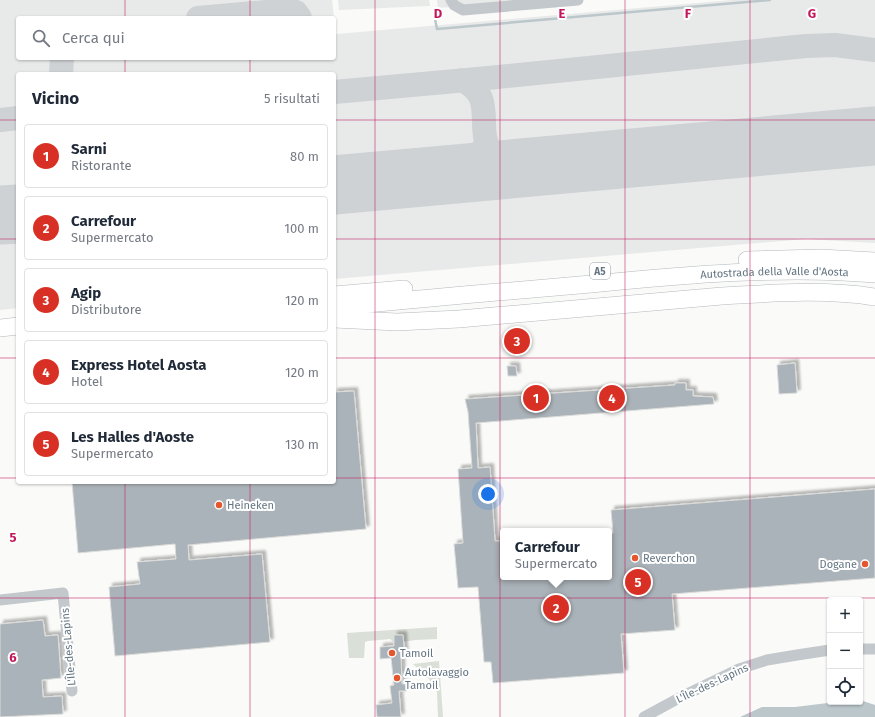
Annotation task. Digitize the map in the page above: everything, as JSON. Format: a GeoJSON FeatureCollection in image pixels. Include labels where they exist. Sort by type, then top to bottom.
{"type":"FeatureCollection","features":[{"type":"Feature","properties":{"kind":"highway","name":"A5"},"geometry":{"type":"LineString","coordinates":[[336,295],[670,265],[778,259],[873,264]]}},
{"type":"Feature","properties":{"kind":"highway","name":"Autostrada della Valle d'Aosta"},"geometry":{"type":"LineString","coordinates":[[336,307],[675,276],[770,271],[822,271],[873,264]]}},
{"type":"Feature","properties":{"kind":"highway"},"geometry":{"type":"LineString","coordinates":[[336,319],[396,322],[459,319],[766,293],[841,293],[875,297]]}},
{"type":"Feature","properties":{"kind":"highway"},"geometry":{"type":"LineString","coordinates":[[0,328],[16,326]]}},
{"type":"Feature","properties":{"kind":"highway"},"geometry":{"type":"LineString","coordinates":[[0,338],[16,336]]}},
{"type":"Feature","properties":{"kind":"street"},"geometry":{"type":"LineString","coordinates":[[451,0],[454,5],[463,10],[578,0]]}},
{"type":"Feature","properties":{"kind":"street","name":"L'Île-des-Lapins"},"geometry":{"type":"LineString","coordinates":[[0,600],[63,594],[72,691]]}},
{"type":"Feature","properties":{"kind":"street"},"geometry":{"type":"LineString","coordinates":[[863,649],[875,649]]}},
{"type":"Feature","properties":{"kind":"street","name":"L'Île-des-Lapins"},"geometry":{"type":"LineString","coordinates":[[644,717],[739,669],[767,660],[827,650]]}},
{"type":"Feature","properties":{"kind":"shaded area"},"geometry":{"type":"Polygon","coordinates":[[[0,0],[332,0],[334,16],[16,16],[16,60],[336,60],[336,34],[732,0],[875,0],[875,243],[806,239],[336,279],[336,72],[16,72],[16,308],[0,310],[0,0]]]}},
{"type":"Feature","properties":{"kind":"shaded area"},"geometry":{"type":"Polygon","coordinates":[[[338,0],[429,0],[430,6],[339,10],[338,0]]]}},
{"type":"Feature","properties":{"kind":"shaded area"},"geometry":{"type":"Polygon","coordinates":[[[437,0],[544,0],[438,8],[437,0]]]}},
{"type":"Feature","properties":{"kind":"shaded area"},"geometry":{"type":"Polygon","coordinates":[[[437,627],[437,639],[403,642],[403,635],[395,635],[394,642],[390,639],[365,642],[364,658],[349,658],[347,633],[437,627]]]}},
{"type":"Feature","properties":{"kind":"shaded area"},"geometry":{"type":"Polygon","coordinates":[[[439,661],[443,717],[438,717],[437,692],[429,679],[413,664],[439,661]]]}},
{"type":"Feature","properties":{"kind":"shaded area"},"geometry":{"type":"Polygon","coordinates":[[[863,701],[875,705],[875,717],[740,717],[762,707],[795,707],[827,703],[827,705],[863,705],[863,701]]]}},
{"type":"Feature","properties":{"kind":"building"},"geometry":{"type":"Polygon","coordinates":[[[521,335],[522,343],[513,344],[512,336],[521,335]]]}},
{"type":"Feature","properties":{"kind":"building"},"geometry":{"type":"Polygon","coordinates":[[[795,363],[797,393],[779,394],[777,365],[795,363]]]}},
{"type":"Feature","properties":{"kind":"building"},"geometry":{"type":"Polygon","coordinates":[[[507,366],[516,366],[517,376],[508,376],[507,366]]]}},
{"type":"Feature","properties":{"kind":"building"},"geometry":{"type":"Polygon","coordinates":[[[675,383],[686,383],[686,390],[693,390],[693,396],[713,397],[714,404],[476,423],[478,468],[490,467],[495,541],[500,541],[500,580],[612,580],[613,533],[611,510],[875,489],[875,578],[672,594],[675,630],[621,634],[624,673],[493,683],[491,662],[484,662],[478,587],[458,588],[454,544],[463,543],[458,469],[472,468],[468,412],[465,399],[675,385],[675,383]]]}},
{"type":"Feature","properties":{"kind":"building","name":"Heineken"},"geometry":{"type":"Polygon","coordinates":[[[354,391],[366,529],[188,545],[189,560],[262,554],[270,642],[115,656],[109,587],[140,584],[137,562],[176,559],[175,544],[78,553],[72,484],[336,484],[336,392],[354,391]]]}},
{"type":"Feature","properties":{"kind":"building"},"geometry":{"type":"Polygon","coordinates":[[[43,620],[45,636],[58,635],[61,678],[42,680],[43,697],[62,696],[63,714],[0,717],[0,624],[43,620]]]}},
{"type":"Feature","properties":{"kind":"building"},"geometry":{"type":"Polygon","coordinates":[[[394,635],[403,635],[405,658],[401,658],[402,684],[407,684],[407,691],[399,691],[401,717],[377,717],[376,705],[392,703],[390,686],[394,685],[391,658],[380,659],[380,647],[394,646],[394,635]]]}},
{"type":"Feature","properties":{"kind":"waterway"},"geometry":{"type":"LineString","coordinates":[[435,19],[437,29],[770,0]]}},
{"type":"Feature","properties":{"kind":"taxiway"},"geometry":{"type":"LineString","coordinates":[[221,16],[289,10],[296,12],[299,16]]}},
{"type":"Feature","properties":{"kind":"taxiway"},"geometry":{"type":"LineString","coordinates":[[336,92],[806,46],[835,45],[875,50]]}},
{"type":"Feature","properties":{"kind":"taxiway"},"geometry":{"type":"LineString","coordinates":[[61,72],[62,60]]}},
{"type":"Feature","properties":{"kind":"taxiway"},"geometry":{"type":"LineString","coordinates":[[462,80],[474,88],[480,97],[483,106],[485,138],[489,147],[496,156],[503,160],[528,167]]}},
{"type":"Feature","properties":{"kind":"taxiway"},"geometry":{"type":"LineString","coordinates":[[0,120],[16,118]]}},
{"type":"Feature","properties":{"kind":"taxiway"},"geometry":{"type":"LineString","coordinates":[[450,175],[474,162],[481,153],[486,140]]}},
{"type":"Feature","properties":{"kind":"runway"},"geometry":{"type":"LineString","coordinates":[[336,185],[875,136]]}},
{"type":"Feature","properties":{"kind":"runway"},"geometry":{"type":"LineString","coordinates":[[0,215],[16,214]]}},
{"type":"Feature","properties":{"kind":"place","name":"Agip"},"geometry":{"type":"Point","coordinates":[517,341]}},
{"type":"Feature","properties":{"kind":"place","name":"Sarni"},"geometry":{"type":"Point","coordinates":[536,398]}},
{"type":"Feature","properties":{"kind":"place","name":"Express Hotel Aosta"},"geometry":{"type":"Point","coordinates":[612,398]}},
{"type":"Feature","properties":{"kind":"place","name":"Heineken"},"geometry":{"type":"Point","coordinates":[219,505]}},
{"type":"Feature","properties":{"kind":"place","name":"Reverchon"},"geometry":{"type":"Point","coordinates":[635,558]}},
{"type":"Feature","properties":{"kind":"place","name":"Dogane"},"geometry":{"type":"Point","coordinates":[865,564]}},
{"type":"Feature","properties":{"kind":"place","name":"Les Halles d'Aoste"},"geometry":{"type":"Point","coordinates":[638,582]}},
{"type":"Feature","properties":{"kind":"place","name":"Carrefour"},"geometry":{"type":"Point","coordinates":[556,608]}},
{"type":"Feature","properties":{"kind":"place","name":"Tamoil"},"geometry":{"type":"Point","coordinates":[392,653]}},
{"type":"Feature","properties":{"kind":"place","name":"Autolavaggio Tamoil"},"geometry":{"type":"Point","coordinates":[397,678]}}]}
